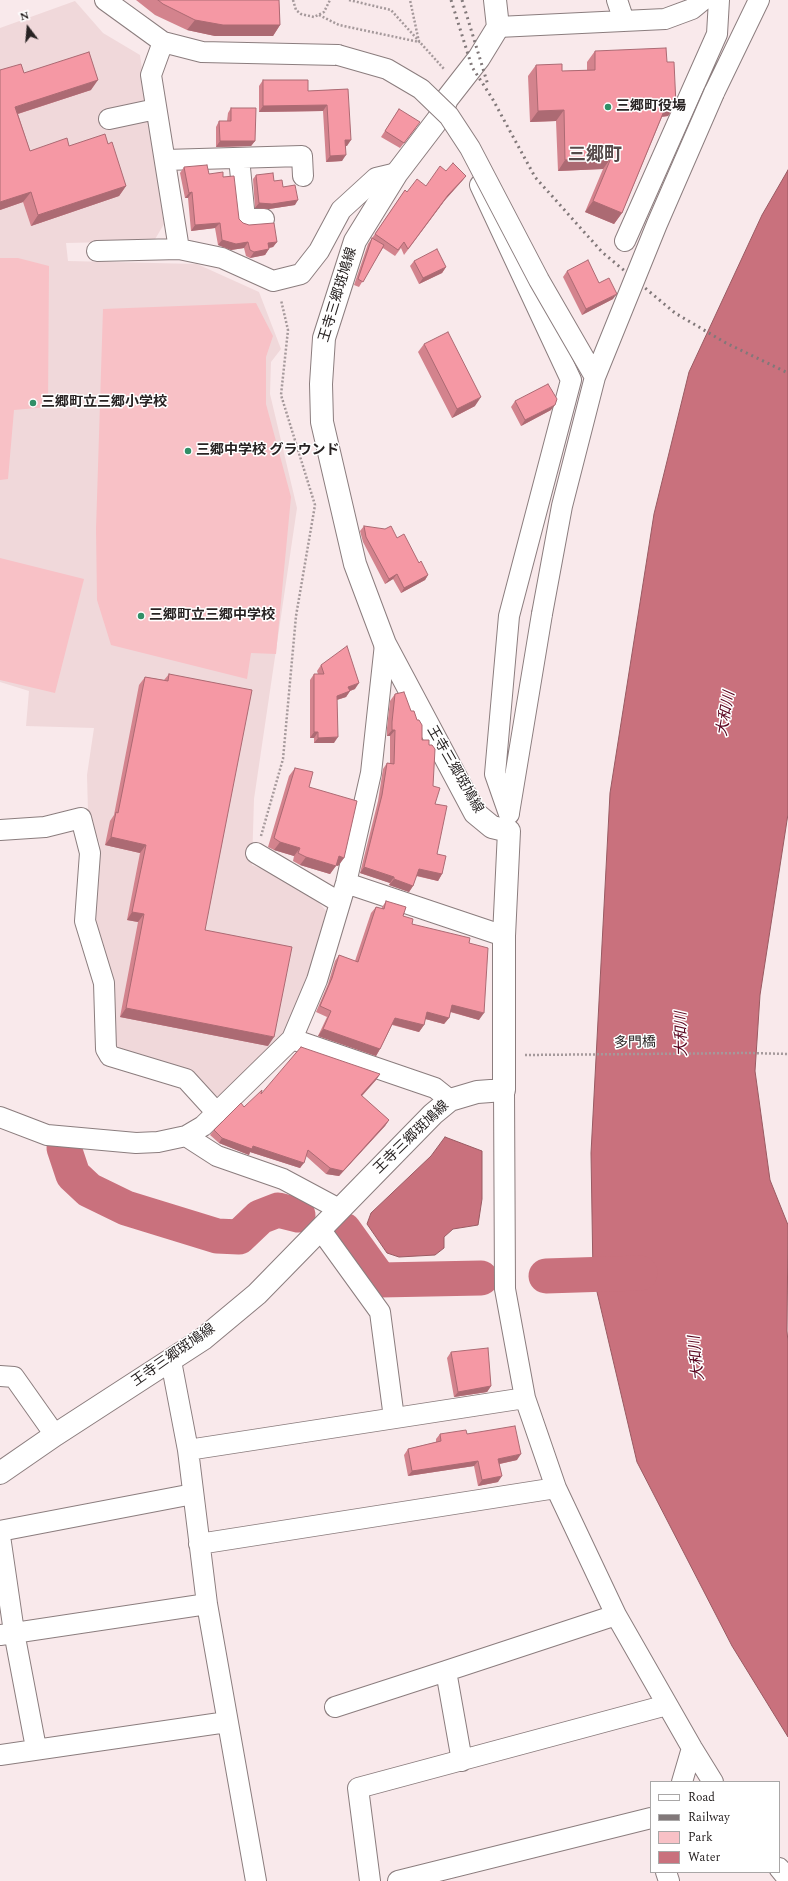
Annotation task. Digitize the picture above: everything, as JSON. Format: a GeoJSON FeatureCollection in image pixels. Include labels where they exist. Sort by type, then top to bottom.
{"type":"FeatureCollection","features":[{"type":"Feature","properties":{"kind":"main road"},"geometry":{"type":"LineString","coordinates":[[495,0],[498,27]]}},
{"type":"Feature","properties":{"kind":"main road","name":"王寺三郷斑鳩線"},"geometry":{"type":"LineString","coordinates":[[498,27],[479,58],[447,99],[439,118],[397,173],[355,241],[324,338],[321,384],[322,422],[355,564],[385,644],[475,813],[492,827],[509,822]]}},
{"type":"Feature","properties":{"kind":"main road"},"geometry":{"type":"LineString","coordinates":[[504,1090],[504,936],[509,822]]}},
{"type":"Feature","properties":{"kind":"main road","name":"王寺三郷斑鳩線"},"geometry":{"type":"LineString","coordinates":[[0,1473],[54,1435],[171,1361],[203,1338],[257,1294],[433,1114],[450,1100],[477,1092],[504,1090]]}},
{"type":"Feature","properties":{"kind":"street"},"geometry":{"type":"LineString","coordinates":[[105,0],[163,42],[202,52],[338,55],[387,69],[421,89],[449,116],[470,148],[539,280],[595,377]]}},
{"type":"Feature","properties":{"kind":"street"},"geometry":{"type":"LineString","coordinates":[[617,0],[624,21]]}},
{"type":"Feature","properties":{"kind":"street"},"geometry":{"type":"LineString","coordinates":[[498,27],[665,19],[692,9],[703,0]]}},
{"type":"Feature","properties":{"kind":"street"},"geometry":{"type":"LineString","coordinates":[[625,241],[717,34],[719,0]]}},
{"type":"Feature","properties":{"kind":"street"},"geometry":{"type":"LineString","coordinates":[[509,822],[542,614],[562,506],[595,377],[656,224],[714,93],[759,0]]}},
{"type":"Feature","properties":{"kind":"street"},"geometry":{"type":"LineString","coordinates":[[163,42],[151,75],[179,249]]}},
{"type":"Feature","properties":{"kind":"street"},"geometry":{"type":"LineString","coordinates":[[109,119],[156,109]]}},
{"type":"Feature","properties":{"kind":"street"},"geometry":{"type":"LineString","coordinates":[[439,118],[468,161],[570,380],[509,616],[495,774],[509,822]]}},
{"type":"Feature","properties":{"kind":"street"},"geometry":{"type":"LineString","coordinates":[[164,160],[302,156],[303,176]]}},
{"type":"Feature","properties":{"kind":"street"},"geometry":{"type":"LineString","coordinates":[[239,158],[245,219],[264,219]]}},
{"type":"Feature","properties":{"kind":"street"},"geometry":{"type":"LineString","coordinates":[[97,251],[179,249],[222,258],[273,281],[301,274],[319,251],[341,210],[376,178],[397,173]]}},
{"type":"Feature","properties":{"kind":"street"},"geometry":{"type":"LineString","coordinates":[[0,1117],[47,1135],[136,1143],[158,1142],[186,1136],[203,1126],[292,1039],[317,980],[339,902],[346,883],[371,773],[385,644]]}},
{"type":"Feature","properties":{"kind":"street"},"geometry":{"type":"LineString","coordinates":[[0,830],[46,827],[81,818],[90,853],[85,921],[104,983],[106,1049],[110,1056],[186,1079],[217,1113]]}},
{"type":"Feature","properties":{"kind":"street"},"geometry":{"type":"LineString","coordinates":[[256,853],[339,902]]}},
{"type":"Feature","properties":{"kind":"street"},"geometry":{"type":"LineString","coordinates":[[346,883],[504,936]]}},
{"type":"Feature","properties":{"kind":"street"},"geometry":{"type":"LineString","coordinates":[[292,1039],[435,1088],[450,1100]]}},
{"type":"Feature","properties":{"kind":"street"},"geometry":{"type":"LineString","coordinates":[[504,1090],[505,1289],[526,1398],[556,1488],[616,1615],[712,1781]]}},
{"type":"Feature","properties":{"kind":"street"},"geometry":{"type":"LineString","coordinates":[[186,1136],[217,1156],[283,1179],[339,1209]]}},
{"type":"Feature","properties":{"kind":"street"},"geometry":{"type":"LineString","coordinates":[[320,1229],[380,1312],[394,1418]]}},
{"type":"Feature","properties":{"kind":"street"},"geometry":{"type":"LineString","coordinates":[[171,1361],[188,1450],[207,1604],[256,1881]]}},
{"type":"Feature","properties":{"kind":"street"},"geometry":{"type":"LineString","coordinates":[[0,1376],[14,1377],[54,1435]]}},
{"type":"Feature","properties":{"kind":"street"},"geometry":{"type":"LineString","coordinates":[[188,1450],[526,1398]]}},
{"type":"Feature","properties":{"kind":"street"},"geometry":{"type":"LineString","coordinates":[[199,1544],[556,1488]]}},
{"type":"Feature","properties":{"kind":"street"},"geometry":{"type":"LineString","coordinates":[[0,1531],[193,1494]]}},
{"type":"Feature","properties":{"kind":"street"},"geometry":{"type":"LineString","coordinates":[[0,1536],[7,1633],[36,1748]]}},
{"type":"Feature","properties":{"kind":"street"},"geometry":{"type":"LineString","coordinates":[[7,1633],[207,1604]]}},
{"type":"Feature","properties":{"kind":"street"},"geometry":{"type":"LineString","coordinates":[[335,1707],[616,1615]]}},
{"type":"Feature","properties":{"kind":"street"},"geometry":{"type":"LineString","coordinates":[[446,1671],[462,1760]]}},
{"type":"Feature","properties":{"kind":"street"},"geometry":{"type":"LineString","coordinates":[[370,1881],[358,1788],[667,1705]]}},
{"type":"Feature","properties":{"kind":"street"},"geometry":{"type":"LineString","coordinates":[[0,1754],[228,1722]]}},
{"type":"Feature","properties":{"kind":"street"},"geometry":{"type":"LineString","coordinates":[[682,1781],[692,1748]]}},
{"type":"Feature","properties":{"kind":"street"},"geometry":{"type":"LineString","coordinates":[[398,1881],[650,1818]]}},
{"type":"Feature","properties":{"kind":"street"},"geometry":{"type":"LineString","coordinates":[[780,1869],[788,1878]]}},
{"type":"Feature","properties":{"kind":"path"},"geometry":{"type":"LineString","coordinates":[[293,0],[296,10],[301,14],[314,17],[320,15],[328,7],[330,0]]}},
{"type":"Feature","properties":{"kind":"path"},"geometry":{"type":"LineString","coordinates":[[349,0],[391,10],[458,84]]}},
{"type":"Feature","properties":{"kind":"path"},"geometry":{"type":"LineString","coordinates":[[410,0],[419,42]]}},
{"type":"Feature","properties":{"kind":"path"},"geometry":{"type":"LineString","coordinates":[[320,15],[339,25],[419,42]]}},
{"type":"Feature","properties":{"kind":"path"},"geometry":{"type":"LineString","coordinates":[[256,853],[283,759],[296,616],[315,505],[281,395],[288,330],[282,302],[273,281]]}},
{"type":"Feature","properties":{"kind":"path","name":"多門橋"},"geometry":{"type":"LineString","coordinates":[[531,1055],[788,1054]]}},
{"type":"Feature","properties":{"kind":"shaded area","name":"三郷町立三郷中学校"},"geometry":{"type":"Polygon","coordinates":[[[75,1],[103,33],[140,55],[164,224],[154,241],[66,243],[68,261],[197,264],[259,292],[281,349],[271,362],[270,394],[297,508],[254,799],[252,865],[305,886],[332,918],[280,1047],[224,1095],[211,1097],[120,1054],[111,1042],[91,917],[100,844],[88,812],[87,775],[94,728],[26,726],[29,691],[0,682],[0,28],[75,1]]]}},
{"type":"Feature","properties":{"kind":"green space"},"geometry":{"type":"Polygon","coordinates":[[[0,258],[18,258],[49,266],[48,407],[14,410],[8,479],[0,480],[0,258]]]}},
{"type":"Feature","properties":{"kind":"green space","name":"三郷中学校 グラウンド"},"geometry":{"type":"Polygon","coordinates":[[[256,303],[273,336],[266,357],[266,404],[291,497],[276,654],[251,653],[247,679],[111,645],[97,600],[96,529],[103,309],[256,303]]]}},
{"type":"Feature","properties":{"kind":"green space"},"geometry":{"type":"Polygon","coordinates":[[[0,558],[84,579],[55,693],[0,680],[0,558]]]}},
{"type":"Feature","properties":{"kind":"water","name":"大和川"},"geometry":{"type":"Polygon","coordinates":[[[788,170],[788,814],[760,995],[755,1071],[770,1180],[788,1225],[788,1737],[732,1646],[637,1462],[593,1275],[591,1153],[610,793],[654,514],[689,372],[762,215],[788,170]]]}},
{"type":"Feature","properties":{"kind":"water"},"geometry":{"type":"Polygon","coordinates":[[[445,1137],[482,1151],[482,1199],[478,1225],[453,1229],[444,1237],[444,1248],[435,1255],[399,1257],[387,1253],[367,1224],[371,1213],[431,1156],[445,1137]]]}},
{"type":"Feature","properties":{"kind":"building"},"geometry":{"type":"Polygon","coordinates":[[[158,0],[279,0],[280,25],[223,25],[195,20],[158,0]]]}},
{"type":"Feature","properties":{"kind":"building"},"geometry":{"type":"Polygon","coordinates":[[[666,48],[667,62],[674,62],[676,105],[666,106],[622,213],[593,201],[611,158],[565,160],[564,110],[538,111],[536,65],[562,64],[562,71],[595,70],[595,51],[666,48]]]}},
{"type":"Feature","properties":{"kind":"building"},"geometry":{"type":"Polygon","coordinates":[[[89,52],[98,80],[15,107],[30,151],[67,138],[69,146],[105,134],[108,144],[112,142],[126,186],[38,215],[31,192],[0,202],[0,70],[21,64],[24,73],[89,52]]]}},
{"type":"Feature","properties":{"kind":"building"},"geometry":{"type":"Polygon","coordinates":[[[263,80],[308,80],[308,91],[348,89],[351,140],[345,140],[346,155],[330,156],[327,105],[263,106],[263,80]]]}},
{"type":"Feature","properties":{"kind":"building"},"geometry":{"type":"Polygon","coordinates":[[[231,108],[256,108],[255,141],[220,141],[219,121],[231,121],[231,108]]]}},
{"type":"Feature","properties":{"kind":"building"},"geometry":{"type":"Polygon","coordinates":[[[399,109],[420,122],[404,143],[385,131],[399,109]]]}},
{"type":"Feature","properties":{"kind":"building"},"geometry":{"type":"Polygon","coordinates":[[[453,163],[466,176],[448,195],[408,249],[404,242],[398,250],[375,234],[405,190],[407,192],[417,179],[426,186],[440,166],[446,171],[453,163]]]}},
{"type":"Feature","properties":{"kind":"building"},"geometry":{"type":"Polygon","coordinates":[[[207,165],[209,174],[223,172],[223,177],[234,176],[239,219],[243,223],[249,225],[274,223],[277,242],[268,243],[269,249],[254,252],[250,250],[248,242],[236,244],[222,240],[220,223],[195,225],[192,192],[189,193],[184,167],[207,165]]]}},
{"type":"Feature","properties":{"kind":"building"},"geometry":{"type":"Polygon","coordinates":[[[273,173],[274,181],[282,180],[283,187],[295,185],[298,200],[272,204],[259,203],[256,175],[273,173]]]}},
{"type":"Feature","properties":{"kind":"building"},"geometry":{"type":"Polygon","coordinates":[[[372,238],[384,245],[363,282],[358,279],[372,238]]]}},
{"type":"Feature","properties":{"kind":"building"},"geometry":{"type":"Polygon","coordinates":[[[437,249],[446,267],[423,278],[414,261],[437,249]]]}},
{"type":"Feature","properties":{"kind":"building"},"geometry":{"type":"Polygon","coordinates":[[[588,260],[599,283],[609,278],[617,294],[586,309],[567,271],[588,260]]]}},
{"type":"Feature","properties":{"kind":"building"},"geometry":{"type":"Polygon","coordinates":[[[448,332],[481,397],[457,409],[424,344],[448,332]]]}},
{"type":"Feature","properties":{"kind":"building"},"geometry":{"type":"Polygon","coordinates":[[[548,384],[557,399],[555,405],[525,420],[515,401],[548,384]]]}},
{"type":"Feature","properties":{"kind":"building"},"geometry":{"type":"Polygon","coordinates":[[[364,526],[385,529],[391,526],[397,538],[404,534],[419,563],[421,561],[428,575],[404,588],[397,574],[389,579],[366,537],[364,526]]]}},
{"type":"Feature","properties":{"kind":"building"},"geometry":{"type":"Polygon","coordinates":[[[347,646],[359,683],[348,687],[350,691],[337,696],[338,737],[318,738],[318,732],[314,732],[314,674],[324,674],[321,665],[347,646]]]}},
{"type":"Feature","properties":{"kind":"building"},"geometry":{"type":"Polygon","coordinates":[[[169,674],[252,690],[205,930],[292,947],[274,1037],[126,1008],[144,914],[132,912],[146,845],[111,837],[116,812],[118,813],[145,677],[168,681],[169,674]]]}},
{"type":"Feature","properties":{"kind":"building"},"geometry":{"type":"Polygon","coordinates":[[[404,692],[411,711],[414,711],[417,720],[419,720],[422,725],[422,740],[429,740],[429,745],[432,745],[435,749],[433,786],[440,788],[435,804],[447,806],[437,854],[446,856],[442,874],[419,869],[413,886],[394,879],[394,877],[364,867],[382,795],[387,763],[394,764],[395,730],[392,730],[392,722],[395,694],[404,692]]]}},
{"type":"Feature","properties":{"kind":"building"},"geometry":{"type":"Polygon","coordinates":[[[295,768],[313,772],[309,787],[357,801],[344,858],[339,856],[336,866],[306,857],[298,853],[300,848],[280,842],[274,838],[295,768]]]}},
{"type":"Feature","properties":{"kind":"building"},"geometry":{"type":"Polygon","coordinates":[[[386,901],[406,907],[403,916],[413,919],[412,924],[470,938],[469,943],[488,948],[484,1013],[452,1005],[449,1018],[427,1012],[424,1025],[395,1018],[380,1049],[323,1029],[331,1011],[320,1006],[332,978],[339,955],[358,962],[376,907],[384,909],[386,901]]]}},
{"type":"Feature","properties":{"kind":"building"},"geometry":{"type":"Polygon","coordinates":[[[301,1047],[380,1074],[361,1095],[389,1120],[343,1171],[330,1168],[308,1150],[304,1163],[253,1146],[252,1149],[222,1138],[214,1130],[241,1103],[244,1107],[262,1090],[261,1094],[301,1047]]]}},
{"type":"Feature","properties":{"kind":"building"},"geometry":{"type":"Polygon","coordinates":[[[488,1348],[491,1386],[458,1392],[451,1352],[488,1348]]]}},
{"type":"Feature","properties":{"kind":"building"},"geometry":{"type":"Polygon","coordinates":[[[515,1426],[521,1454],[498,1459],[502,1476],[482,1480],[478,1461],[412,1471],[408,1449],[441,1441],[440,1434],[466,1430],[467,1434],[515,1426]]]}},
{"type":"Feature","properties":{"kind":"waterway"},"geometry":{"type":"LineString","coordinates":[[64,1148],[73,1175],[89,1190],[126,1208],[217,1236],[239,1237],[260,1217],[278,1210],[298,1215]]}},
{"type":"Feature","properties":{"kind":"waterway"},"geometry":{"type":"LineString","coordinates":[[344,1230],[380,1280],[481,1278]]}},
{"type":"Feature","properties":{"kind":"waterway"},"geometry":{"type":"LineString","coordinates":[[546,1276],[640,1273]]}},
{"type":"Feature","properties":{"kind":"railway"},"geometry":{"type":"LineString","coordinates":[[451,0],[472,67],[492,98],[535,177],[602,252],[675,313],[726,343],[788,373]]}},
{"type":"Feature","properties":{"kind":"railway"},"geometry":{"type":"LineString","coordinates":[[462,0],[488,85]]}},
{"type":"Feature","properties":{"kind":"place","name":"三郷町役場"},"geometry":{"type":"Point","coordinates":[608,107]}},
{"type":"Feature","properties":{"kind":"place","name":"三郷町立三郷小学校"},"geometry":{"type":"Point","coordinates":[33,403]}},
{"type":"Feature","properties":{"kind":"place","name":"三郷中学校 グラウンド"},"geometry":{"type":"Point","coordinates":[188,451]}},
{"type":"Feature","properties":{"kind":"place","name":"三郷町立三郷中学校"},"geometry":{"type":"Point","coordinates":[141,616]}},
{"type":"Feature","properties":{"kind":"district","name":"三郷町"},"geometry":{"type":"Point","coordinates":[595,156]}}]}
